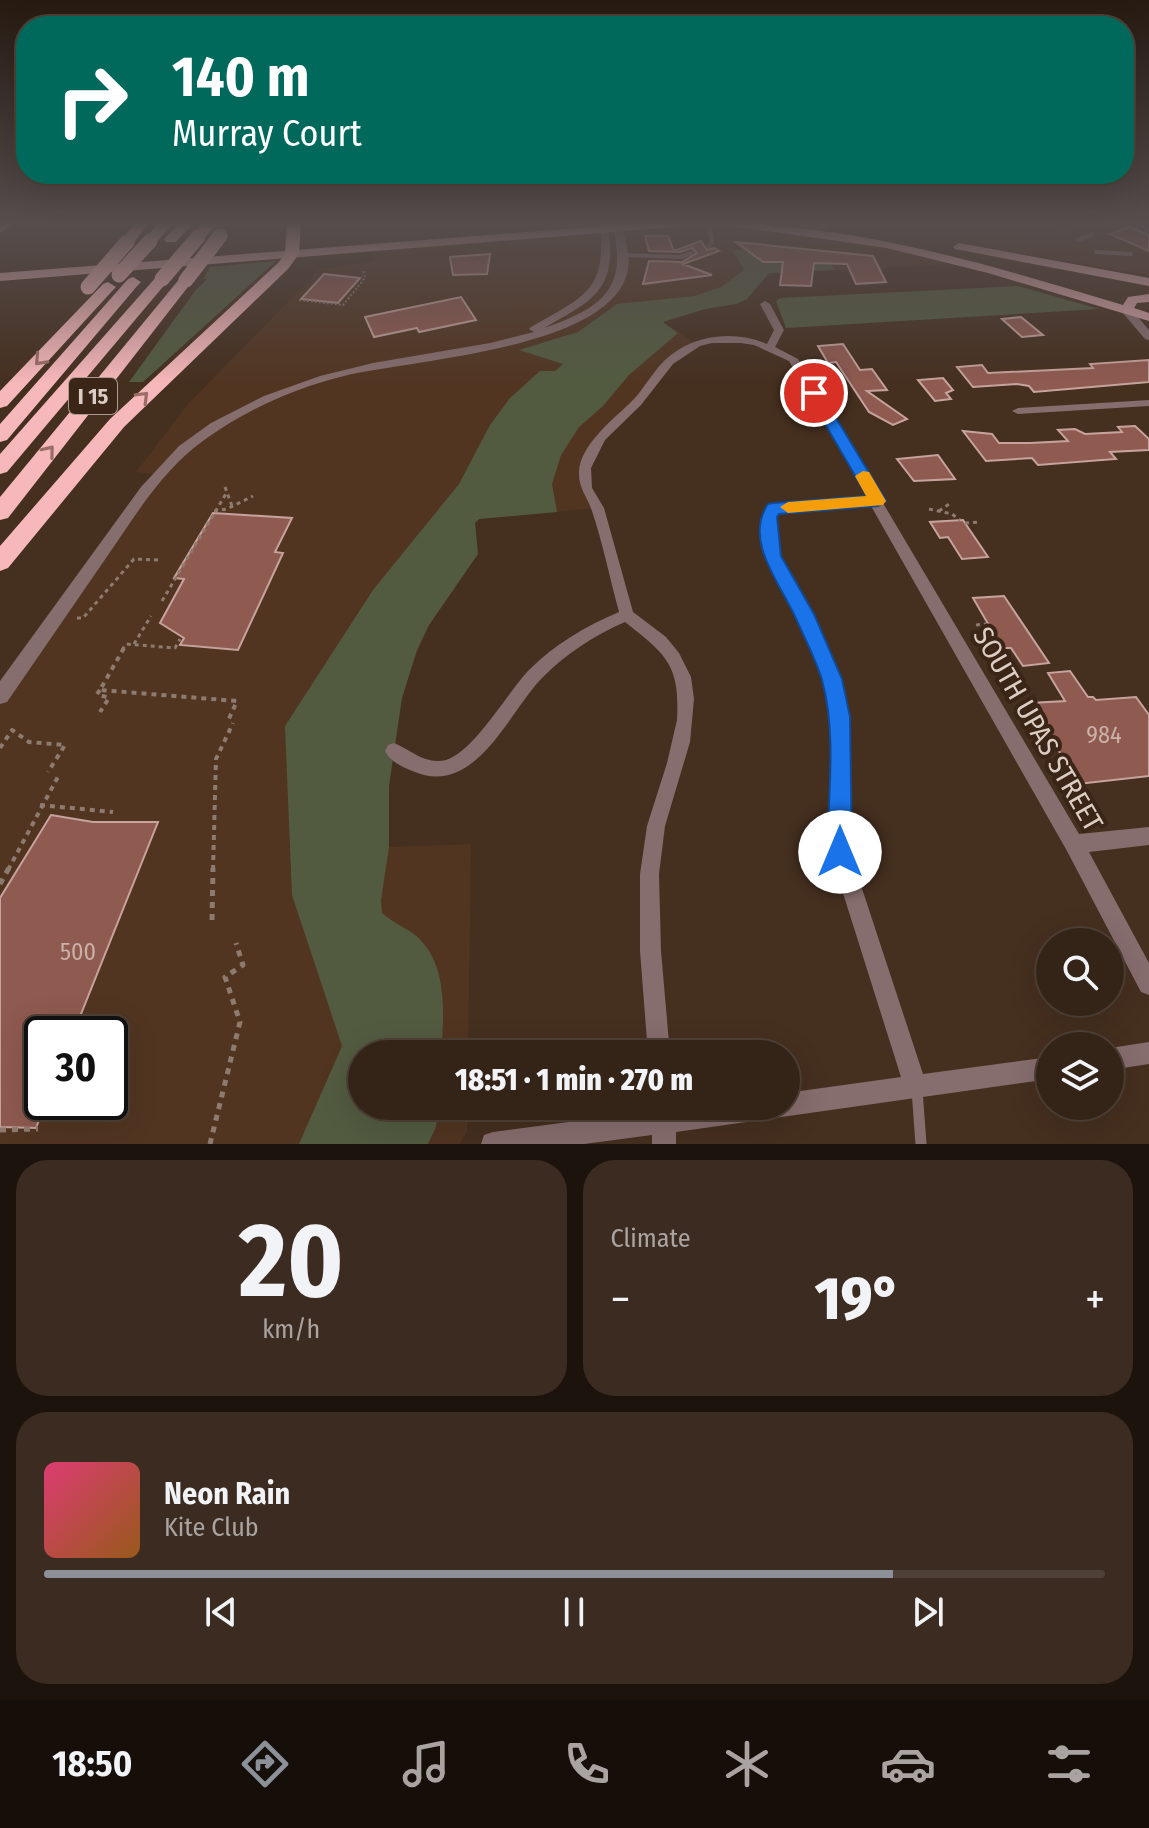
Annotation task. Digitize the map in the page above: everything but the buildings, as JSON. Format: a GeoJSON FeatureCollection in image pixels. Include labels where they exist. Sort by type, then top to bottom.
{"type":"FeatureCollection","features":[{"type":"Feature","properties":{"kind":"highway"},"geometry":{"type":"LineString","coordinates":[[79,318],[88,287],[96,277]]}},
{"type":"Feature","properties":{"kind":"highway","name":"I 15"},"geometry":{"type":"LineString","coordinates":[[0,402],[117,277]]}},
{"type":"Feature","properties":{"kind":"highway"},"geometry":{"type":"LineString","coordinates":[[0,436],[136,277]]}},
{"type":"Feature","properties":{"kind":"highway"},"geometry":{"type":"LineString","coordinates":[[0,467],[163,277]]}},
{"type":"Feature","properties":{"kind":"highway","name":"I 15"},"geometry":{"type":"LineString","coordinates":[[0,512],[188,277]]}},
{"type":"Feature","properties":{"kind":"highway"},"geometry":{"type":"LineString","coordinates":[[0,562],[117,423],[271,277]]}},
{"type":"Feature","properties":{"kind":"main road"},"geometry":{"type":"LineString","coordinates":[[1018,277],[1149,317]]}},
{"type":"Feature","properties":{"kind":"main road"},"geometry":{"type":"LineString","coordinates":[[1057,277],[1103,285],[1107,282],[1105,277]]}},
{"type":"Feature","properties":{"kind":"main road"},"geometry":{"type":"LineString","coordinates":[[1115,277],[1149,282]]}},
{"type":"Feature","properties":{"kind":"main road"},"geometry":{"type":"LineString","coordinates":[[1126,310],[1133,300],[1149,298]]}},
{"type":"Feature","properties":{"kind":"street"},"geometry":{"type":"LineString","coordinates":[[522,337],[572,309],[596,289],[602,277]]}},
{"type":"Feature","properties":{"kind":"street"},"geometry":{"type":"LineString","coordinates":[[0,696],[149,486],[169,462],[198,438],[264,399],[318,380],[561,328],[604,302],[622,277]]}},
{"type":"Feature","properties":{"kind":"street"},"geometry":{"type":"LineString","coordinates":[[658,1040],[648,925],[652,845],[686,725],[687,699],[682,674],[672,651],[627,615],[598,508],[586,488],[585,468],[600,438],[637,403],[663,369],[682,351],[704,342],[726,339],[770,348],[779,330],[765,304]]}},
{"type":"Feature","properties":{"kind":"street"},"geometry":{"type":"LineString","coordinates":[[1126,310],[1149,337]]}},
{"type":"Feature","properties":{"kind":"street","name":"SOUTH UPAS STREET"},"geometry":{"type":"LineString","coordinates":[[770,348],[797,363],[1074,844],[1149,984]]}},
{"type":"Feature","properties":{"kind":"street"},"geometry":{"type":"LineString","coordinates":[[1018,411],[1149,403]]}},
{"type":"Feature","properties":{"kind":"street"},"geometry":{"type":"LineString","coordinates":[[878,501],[774,509],[768,517],[772,556],[818,643],[832,679],[837,704],[840,852],[916,1088]]}},
{"type":"Feature","properties":{"kind":"street"},"geometry":{"type":"LineString","coordinates":[[394,751],[411,763],[428,768],[447,767],[465,756],[496,726],[528,682],[573,642],[627,615]]}},
{"type":"Feature","properties":{"kind":"street"},"geometry":{"type":"LineString","coordinates":[[1074,844],[1149,836]]}},
{"type":"Feature","properties":{"kind":"street"},"geometry":{"type":"LineString","coordinates":[[1124,1057],[1149,1053]]}},
{"type":"Feature","properties":{"kind":"street"},"geometry":{"type":"LineString","coordinates":[[800,1104],[1036,1070]]}},
{"type":"Feature","properties":{"kind":"street"},"geometry":{"type":"LineString","coordinates":[[493,1144],[690,1120]]}},
{"type":"Feature","properties":{"kind":"lane"},"geometry":{"type":"LineString","coordinates":[[916,1088],[921,1144]]}},
{"type":"Feature","properties":{"kind":"path"},"geometry":{"type":"LineString","coordinates":[[299,300],[343,305],[365,277]]}},
{"type":"Feature","properties":{"kind":"path"},"geometry":{"type":"LineString","coordinates":[[225,487],[232,506]]}},
{"type":"Feature","properties":{"kind":"path"},"geometry":{"type":"LineString","coordinates":[[162,601],[227,492]]}},
{"type":"Feature","properties":{"kind":"path"},"geometry":{"type":"LineString","coordinates":[[214,511],[253,496]]}},
{"type":"Feature","properties":{"kind":"path"},"geometry":{"type":"LineString","coordinates":[[939,511],[949,504]]}},
{"type":"Feature","properties":{"kind":"path"},"geometry":{"type":"LineString","coordinates":[[929,509],[960,520]]}},
{"type":"Feature","properties":{"kind":"path"},"geometry":{"type":"LineString","coordinates":[[965,523],[981,522]]}},
{"type":"Feature","properties":{"kind":"path"},"geometry":{"type":"LineString","coordinates":[[77,618],[83,618],[134,559],[159,560]]}},
{"type":"Feature","properties":{"kind":"path"},"geometry":{"type":"LineString","coordinates":[[134,644],[151,616]]}},
{"type":"Feature","properties":{"kind":"path"},"geometry":{"type":"LineString","coordinates":[[976,625],[986,624]]}},
{"type":"Feature","properties":{"kind":"path"},"geometry":{"type":"LineString","coordinates":[[100,712],[109,698],[97,694],[126,644],[175,648],[180,639]]}},
{"type":"Feature","properties":{"kind":"path"},"geometry":{"type":"LineString","coordinates":[[100,690],[237,701],[216,759],[212,920]]}},
{"type":"Feature","properties":{"kind":"path"},"geometry":{"type":"LineString","coordinates":[[0,748],[12,730],[29,742],[65,745],[48,772]]}},
{"type":"Feature","properties":{"kind":"path"},"geometry":{"type":"LineString","coordinates":[[0,884],[60,773]]}},
{"type":"Feature","properties":{"kind":"path"},"geometry":{"type":"LineString","coordinates":[[40,805],[113,812]]}},
{"type":"Feature","properties":{"kind":"path"},"geometry":{"type":"LineString","coordinates":[[210,1144],[240,1022],[225,977],[243,965],[236,943]]}},
{"type":"Feature","properties":{"kind":"path"},"geometry":{"type":"LineString","coordinates":[[0,1130],[38,1129]]}},
{"type":"Feature","properties":{"kind":"shaded area"},"geometry":{"type":"Polygon","coordinates":[[[312,277],[765,277],[747,299],[736,304],[705,309],[663,322],[696,344],[682,351],[614,424],[585,468],[598,508],[479,519],[475,523],[478,554],[429,625],[410,670],[397,718],[389,786],[389,847],[471,844],[468,1040],[348,1040],[348,1120],[467,1120],[467,1131],[460,1144],[0,1144],[0,696],[158,475],[136,472],[188,404],[312,277]]]}},
{"type":"Feature","properties":{"kind":"green space"},"geometry":{"type":"Polygon","coordinates":[[[258,277],[143,382],[129,382],[207,279],[203,279],[258,277]]]}},
{"type":"Feature","properties":{"kind":"green space"},"geometry":{"type":"Polygon","coordinates":[[[734,277],[765,277],[747,299],[736,304],[705,309],[663,322],[678,333],[629,375],[603,406],[579,427],[561,455],[552,484],[557,512],[479,519],[475,523],[478,554],[429,625],[417,650],[402,698],[389,786],[389,847],[382,913],[414,934],[433,959],[442,990],[442,1040],[348,1040],[348,1120],[437,1120],[436,1127],[428,1144],[299,1144],[342,1046],[292,895],[285,726],[373,590],[459,484],[490,425],[510,398],[540,371],[555,371],[563,364],[519,350],[578,332],[617,304],[695,296],[721,287],[734,277]]]}},
{"type":"Feature","properties":{"kind":"green space"},"geometry":{"type":"Polygon","coordinates":[[[1018,286],[1099,309],[786,328],[776,301],[781,298],[1018,286]]]}},
{"type":"Feature","properties":{"kind":"slow traffic"},"geometry":{"type":"LineString","coordinates":[[788,507],[878,501],[863,476]]}},
{"type":"Feature","properties":{"kind":"route"},"geometry":{"type":"LineString","coordinates":[[814,393],[878,501],[774,509],[768,517],[772,556],[804,614],[832,679],[839,717],[840,852]]}}]}
